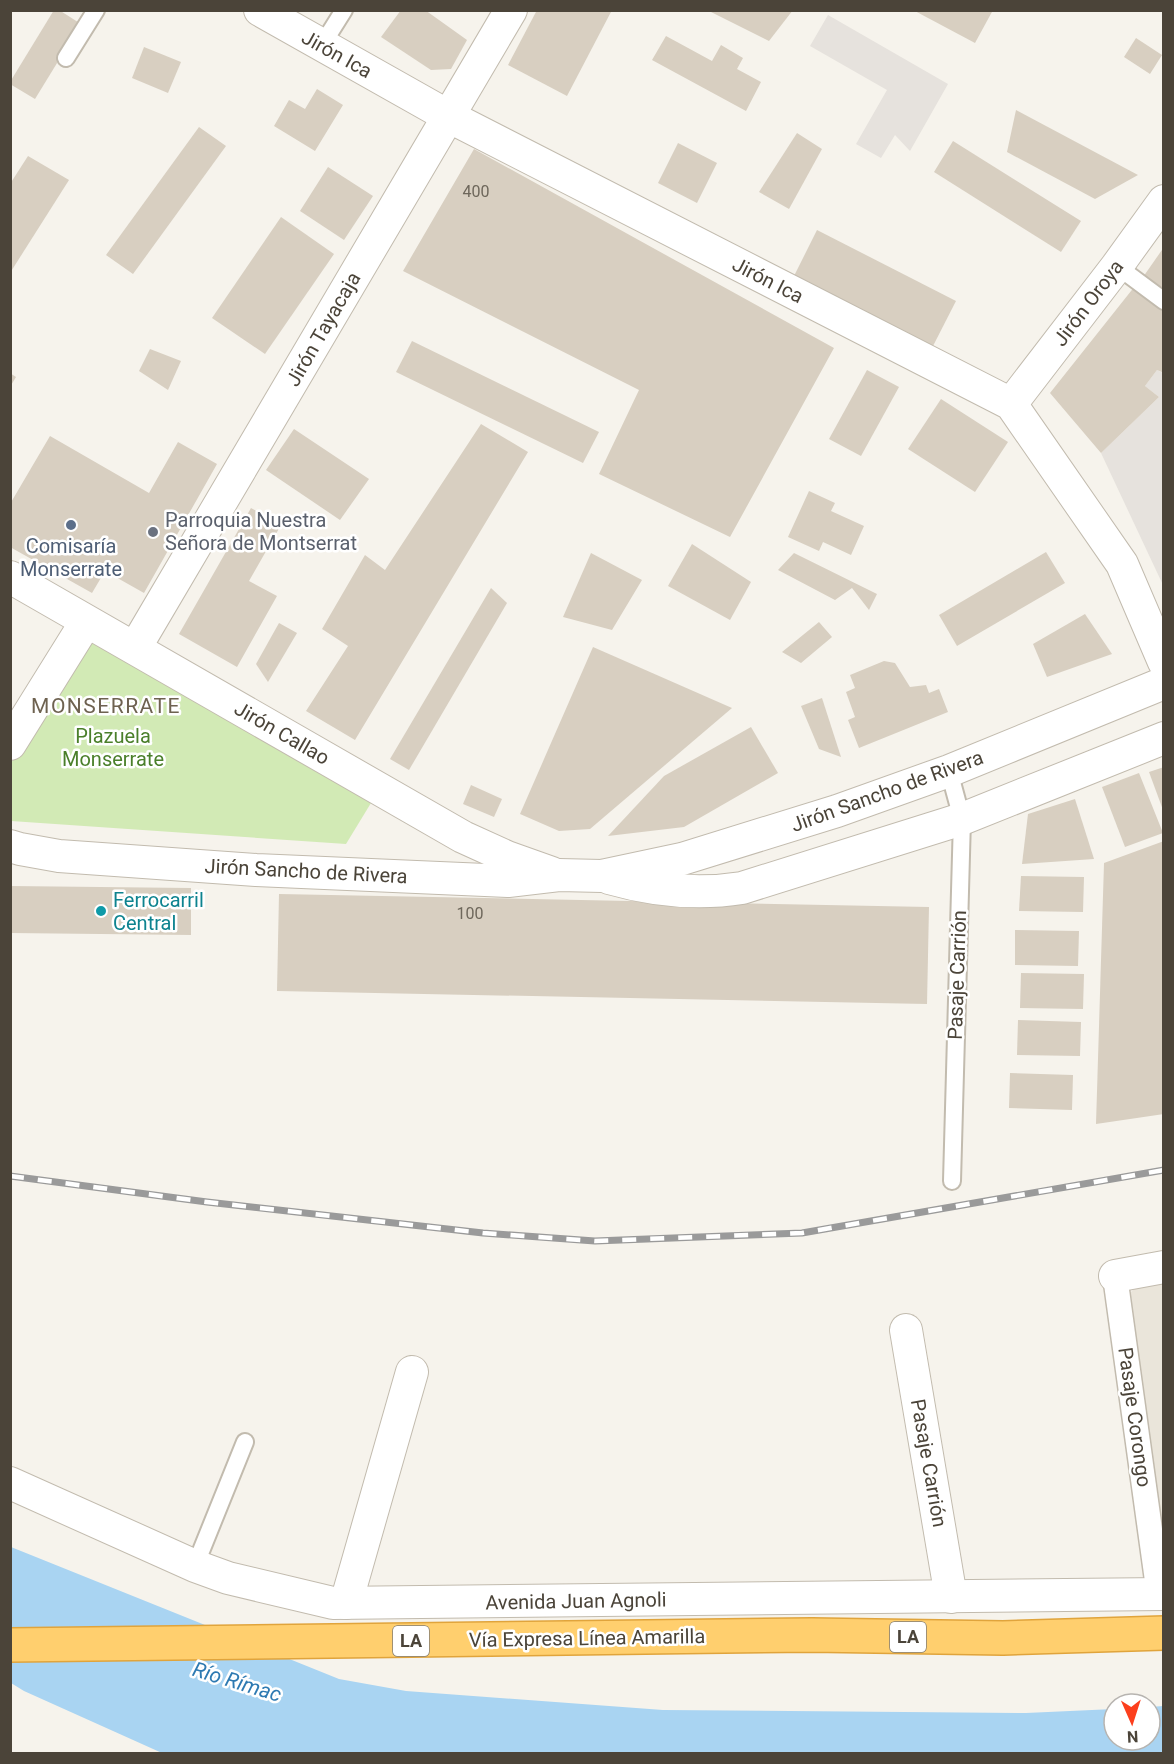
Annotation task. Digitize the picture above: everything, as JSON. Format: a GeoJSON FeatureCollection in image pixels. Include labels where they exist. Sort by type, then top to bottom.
{"type":"FeatureCollection","features":[{"type":"Feature","properties":{"kind":"highway"},"geometry":{"type":"LineString","coordinates":[[1003,1638],[1063,1621],[1162,1602]]}},
{"type":"Feature","properties":{"kind":"highway","name":"Vía Expresa Línea Amarilla"},"geometry":{"type":"LineString","coordinates":[[10,1645],[812,1635],[1003,1638],[1164,1633]]}},
{"type":"Feature","properties":{"kind":"street","name":"Jirón Ica"},"geometry":{"type":"LineString","coordinates":[[260,10],[448,116],[1011,404],[1122,564],[1164,662]]}},
{"type":"Feature","properties":{"kind":"street","name":"Jirón Tayacaja"},"geometry":{"type":"LineString","coordinates":[[135,648],[511,10]]}},
{"type":"Feature","properties":{"kind":"street","name":"Jirón Oroya"},"geometry":{"type":"LineString","coordinates":[[1011,404],[1164,201]]}},
{"type":"Feature","properties":{"kind":"street","name":"Jirón Callao"},"geometry":{"type":"LineString","coordinates":[[10,578],[463,837],[507,857],[559,875]]}},
{"type":"Feature","properties":{"kind":"street"},"geometry":{"type":"LineString","coordinates":[[10,744],[86,622]]}},
{"type":"Feature","properties":{"kind":"street","name":"Jirón Sancho de Rivera"},"geometry":{"type":"LineString","coordinates":[[602,876],[682,859],[837,811],[949,771],[1164,683]]}},
{"type":"Feature","properties":{"kind":"street","name":"Jirón Sancho de Rivera"},"geometry":{"type":"LineString","coordinates":[[10,846],[59,856],[256,870],[508,881],[559,875],[602,876],[651,888],[727,891],[962,819],[1164,738]]}},
{"type":"Feature","properties":{"kind":"street"},"geometry":{"type":"LineString","coordinates":[[1115,1276],[1164,1267]]}},
{"type":"Feature","properties":{"kind":"street","name":"Pasaje Corongo"},"geometry":{"type":"LineString","coordinates":[[1115,1276],[1162,1602]]}},
{"type":"Feature","properties":{"kind":"street","name":"Pasaje Carrión"},"geometry":{"type":"LineString","coordinates":[[906,1330],[951,1597]]}},
{"type":"Feature","properties":{"kind":"street"},"geometry":{"type":"LineString","coordinates":[[346,1603],[412,1372]]}},
{"type":"Feature","properties":{"kind":"street","name":"Avenida Juan Agnoli"},"geometry":{"type":"LineString","coordinates":[[10,1483],[195,1566],[228,1578],[333,1603],[951,1597],[1162,1602]]}},
{"type":"Feature","properties":{"kind":"lane"},"geometry":{"type":"LineString","coordinates":[[66,58],[96,10]]}},
{"type":"Feature","properties":{"kind":"lane"},"geometry":{"type":"LineString","coordinates":[[322,45],[344,10]]}},
{"type":"Feature","properties":{"kind":"lane"},"geometry":{"type":"LineString","coordinates":[[1117,266],[1164,302]]}},
{"type":"Feature","properties":{"kind":"lane","name":"Pasaje Carrión"},"geometry":{"type":"LineString","coordinates":[[949,771],[962,819],[952,1181]]}},
{"type":"Feature","properties":{"kind":"lane"},"geometry":{"type":"LineString","coordinates":[[195,1566],[245,1442]]}},
{"type":"Feature","properties":{"kind":"shaded area"},"geometry":{"type":"Polygon","coordinates":[[[828,15],[948,84],[910,151],[895,135],[881,158],[856,144],[887,90],[810,46],[828,15]]]}},
{"type":"Feature","properties":{"kind":"shaded area"},"geometry":{"type":"Polygon","coordinates":[[[1157,370],[1163,373],[1163,585],[1101,453],[1159,397],[1145,386],[1157,370]]]}},
{"type":"Feature","properties":{"kind":"shaded area"},"geometry":{"type":"Polygon","coordinates":[[[1163,1281],[1163,1530],[1124,1298],[1139,1285],[1163,1281]]]}},
{"type":"Feature","properties":{"kind":"green space","name":"Plazuela Monserrate"},"geometry":{"type":"Polygon","coordinates":[[[93,643],[371,803],[346,844],[11,821],[11,763],[79,646],[93,643]]]}},
{"type":"Feature","properties":{"kind":"water","name":"Río Rímac"},"geometry":{"type":"Polygon","coordinates":[[[11,1547],[339,1679],[406,1691],[663,1710],[1026,1713],[1102,1710],[1102,1752],[1162,1752],[1163,1706],[1163,1753],[162,1753],[11,1683],[11,1547]]]}},
{"type":"Feature","properties":{"kind":"building"},"geometry":{"type":"Polygon","coordinates":[[[54,10],[59,10],[81,24],[35,99],[10,82],[54,10]]]}},
{"type":"Feature","properties":{"kind":"building"},"geometry":{"type":"Polygon","coordinates":[[[401,10],[425,10],[467,40],[451,69],[431,70],[381,37],[401,10]]]}},
{"type":"Feature","properties":{"kind":"building"},"geometry":{"type":"Polygon","coordinates":[[[537,10],[612,10],[567,96],[508,65],[537,10]]]}},
{"type":"Feature","properties":{"kind":"building"},"geometry":{"type":"Polygon","coordinates":[[[707,10],[793,10],[769,41],[707,10]]]}},
{"type":"Feature","properties":{"kind":"building"},"geometry":{"type":"Polygon","coordinates":[[[913,10],[993,10],[975,43],[913,10]]]}},
{"type":"Feature","properties":{"kind":"building"},"geometry":{"type":"Polygon","coordinates":[[[666,36],[712,61],[721,45],[743,58],[737,69],[761,82],[746,111],[652,60],[666,36]]]}},
{"type":"Feature","properties":{"kind":"building"},"geometry":{"type":"Polygon","coordinates":[[[1136,38],[1162,55],[1150,74],[1124,57],[1136,38]]]}},
{"type":"Feature","properties":{"kind":"building"},"geometry":{"type":"Polygon","coordinates":[[[144,47],[181,62],[168,93],[132,78],[144,47]]]}},
{"type":"Feature","properties":{"kind":"building"},"geometry":{"type":"Polygon","coordinates":[[[317,89],[343,105],[315,151],[274,126],[289,100],[305,109],[317,89]]]}},
{"type":"Feature","properties":{"kind":"building"},"geometry":{"type":"Polygon","coordinates":[[[1016,110],[1138,175],[1095,199],[1007,152],[1016,110]]]}},
{"type":"Feature","properties":{"kind":"building"},"geometry":{"type":"Polygon","coordinates":[[[199,127],[226,146],[133,274],[106,255],[199,127]]]}},
{"type":"Feature","properties":{"kind":"building"},"geometry":{"type":"Polygon","coordinates":[[[797,133],[822,149],[789,209],[759,192],[797,133]]]}},
{"type":"Feature","properties":{"kind":"building"},"geometry":{"type":"Polygon","coordinates":[[[953,141],[1081,221],[1061,252],[934,172],[953,141]]]}},
{"type":"Feature","properties":{"kind":"building"},"geometry":{"type":"Polygon","coordinates":[[[678,143],[717,163],[697,203],[658,183],[678,143]]]}},
{"type":"Feature","properties":{"kind":"building"},"geometry":{"type":"Polygon","coordinates":[[[474,149],[834,348],[730,537],[599,474],[639,390],[403,271],[474,149]]]}},
{"type":"Feature","properties":{"kind":"building"},"geometry":{"type":"Polygon","coordinates":[[[28,156],[69,180],[10,273],[10,184],[28,156]]]}},
{"type":"Feature","properties":{"kind":"building"},"geometry":{"type":"Polygon","coordinates":[[[328,167],[373,196],[344,240],[300,211],[328,167]]]}},
{"type":"Feature","properties":{"kind":"building"},"geometry":{"type":"Polygon","coordinates":[[[281,217],[334,254],[265,354],[212,318],[281,217]]]}},
{"type":"Feature","properties":{"kind":"building"},"geometry":{"type":"Polygon","coordinates":[[[817,230],[956,301],[933,346],[794,276],[817,230]]]}},
{"type":"Feature","properties":{"kind":"building"},"geometry":{"type":"Polygon","coordinates":[[[1164,247],[1164,294],[1141,280],[1164,247]]]}},
{"type":"Feature","properties":{"kind":"building"},"geometry":{"type":"Polygon","coordinates":[[[1135,286],[1164,308],[1164,373],[1157,370],[1145,386],[1159,397],[1101,453],[1050,393],[1135,286]]]}},
{"type":"Feature","properties":{"kind":"building"},"geometry":{"type":"Polygon","coordinates":[[[412,341],[599,432],[583,463],[396,372],[412,341]]]}},
{"type":"Feature","properties":{"kind":"building"},"geometry":{"type":"Polygon","coordinates":[[[150,349],[181,361],[168,390],[139,371],[150,349]]]}},
{"type":"Feature","properties":{"kind":"building"},"geometry":{"type":"Polygon","coordinates":[[[867,370],[899,387],[861,456],[829,439],[867,370]]]}},
{"type":"Feature","properties":{"kind":"building"},"geometry":{"type":"Polygon","coordinates":[[[10,373],[16,377],[10,387],[10,373]]]}},
{"type":"Feature","properties":{"kind":"building"},"geometry":{"type":"Polygon","coordinates":[[[941,399],[1008,442],[975,492],[908,449],[941,399]]]}},
{"type":"Feature","properties":{"kind":"building"},"geometry":{"type":"Polygon","coordinates":[[[481,424],[528,452],[355,740],[306,711],[348,646],[322,629],[365,555],[385,570],[481,424]]]}},
{"type":"Feature","properties":{"kind":"building"},"geometry":{"type":"Polygon","coordinates":[[[294,429],[369,479],[340,520],[266,470],[294,429]]]}},
{"type":"Feature","properties":{"kind":"building","name":"Comisaría Monserrate"},"geometry":{"type":"Polygon","coordinates":[[[50,436],[149,493],[178,442],[217,464],[144,593],[105,571],[92,593],[10,547],[10,504],[50,436]]]}},
{"type":"Feature","properties":{"kind":"building"},"geometry":{"type":"Polygon","coordinates":[[[809,491],[835,503],[831,511],[864,526],[851,555],[823,542],[819,551],[788,537],[809,491]]]}},
{"type":"Feature","properties":{"kind":"building"},"geometry":{"type":"Polygon","coordinates":[[[251,508],[281,525],[249,581],[277,596],[237,667],[179,634],[251,508]]]}},
{"type":"Feature","properties":{"kind":"building"},"geometry":{"type":"Polygon","coordinates":[[[692,544],[751,582],[730,620],[668,586],[692,544]]]}},
{"type":"Feature","properties":{"kind":"building"},"geometry":{"type":"Polygon","coordinates":[[[1046,552],[1065,583],[957,646],[939,615],[1046,552]]]}},
{"type":"Feature","properties":{"kind":"building"},"geometry":{"type":"Polygon","coordinates":[[[591,553],[642,580],[612,630],[563,617],[591,553]]]}},
{"type":"Feature","properties":{"kind":"building"},"geometry":{"type":"Polygon","coordinates":[[[794,553],[877,594],[869,610],[852,588],[835,600],[778,570],[794,553]]]}},
{"type":"Feature","properties":{"kind":"building"},"geometry":{"type":"Polygon","coordinates":[[[491,588],[507,603],[409,770],[390,759],[491,588]]]}},
{"type":"Feature","properties":{"kind":"building"},"geometry":{"type":"Polygon","coordinates":[[[1085,614],[1112,654],[1047,677],[1033,644],[1085,614]]]}},
{"type":"Feature","properties":{"kind":"building"},"geometry":{"type":"Polygon","coordinates":[[[819,622],[832,637],[801,663],[782,652],[819,622]]]}},
{"type":"Feature","properties":{"kind":"building"},"geometry":{"type":"Polygon","coordinates":[[[279,623],[297,633],[268,682],[256,664],[279,623]]]}},
{"type":"Feature","properties":{"kind":"building"},"geometry":{"type":"Polygon","coordinates":[[[593,647],[732,708],[590,829],[559,831],[520,814],[593,647]]]}},
{"type":"Feature","properties":{"kind":"building"},"geometry":{"type":"Polygon","coordinates":[[[884,661],[895,663],[910,687],[926,685],[929,693],[939,689],[948,712],[859,748],[848,720],[855,717],[846,692],[855,688],[850,675],[884,661]]]}},
{"type":"Feature","properties":{"kind":"building"},"geometry":{"type":"Polygon","coordinates":[[[822,698],[841,757],[819,749],[801,706],[822,698]]]}},
{"type":"Feature","properties":{"kind":"building"},"geometry":{"type":"Polygon","coordinates":[[[751,727],[778,773],[684,827],[608,836],[664,776],[751,727]]]}},
{"type":"Feature","properties":{"kind":"building"},"geometry":{"type":"Polygon","coordinates":[[[1164,767],[1164,810],[1163,810],[1149,772],[1164,767]]]}},
{"type":"Feature","properties":{"kind":"building"},"geometry":{"type":"Polygon","coordinates":[[[1139,773],[1163,833],[1125,847],[1102,787],[1139,773]]]}},
{"type":"Feature","properties":{"kind":"building"},"geometry":{"type":"Polygon","coordinates":[[[471,785],[502,799],[494,817],[463,804],[471,785]]]}},
{"type":"Feature","properties":{"kind":"building"},"geometry":{"type":"Polygon","coordinates":[[[1075,799],[1094,859],[1022,864],[1028,814],[1075,799]]]}},
{"type":"Feature","properties":{"kind":"building"},"geometry":{"type":"Polygon","coordinates":[[[1164,841],[1164,1114],[1096,1124],[1104,863],[1164,841]]]}},
{"type":"Feature","properties":{"kind":"building"},"geometry":{"type":"Polygon","coordinates":[[[1021,876],[1084,877],[1083,912],[1019,911],[1021,876]]]}},
{"type":"Feature","properties":{"kind":"building","name":"Ferrocarril Central"},"geometry":{"type":"Polygon","coordinates":[[[10,886],[191,888],[191,935],[10,933],[10,886]]]}},
{"type":"Feature","properties":{"kind":"building"},"geometry":{"type":"Polygon","coordinates":[[[279,894],[929,907],[927,1004],[277,991],[279,894]]]}},
{"type":"Feature","properties":{"kind":"building"},"geometry":{"type":"Polygon","coordinates":[[[1015,930],[1079,931],[1078,966],[1015,965],[1015,930]]]}},
{"type":"Feature","properties":{"kind":"building"},"geometry":{"type":"Polygon","coordinates":[[[1021,973],[1084,974],[1083,1009],[1020,1008],[1021,973]]]}},
{"type":"Feature","properties":{"kind":"building"},"geometry":{"type":"Polygon","coordinates":[[[1018,1020],[1081,1022],[1080,1056],[1017,1055],[1018,1020]]]}},
{"type":"Feature","properties":{"kind":"building"},"geometry":{"type":"Polygon","coordinates":[[[1010,1073],[1073,1075],[1072,1110],[1009,1108],[1010,1073]]]}},
{"type":"Feature","properties":{"kind":"railway"},"geometry":{"type":"LineString","coordinates":[[10,1176],[207,1202],[483,1233],[595,1241],[802,1233],[1164,1170]]}},
{"type":"Feature","properties":{"kind":"place","name":"Comisaría Monserrate"},"geometry":{"type":"Point","coordinates":[71,525]}},
{"type":"Feature","properties":{"kind":"place","name":"Parroquia Nuestra Señora de Montserrat"},"geometry":{"type":"Point","coordinates":[153,532]}},
{"type":"Feature","properties":{"kind":"place","name":"Ferrocarril Central"},"geometry":{"type":"Point","coordinates":[101,911]}},
{"type":"Feature","properties":{"kind":"district","name":"MONSERRATE"},"geometry":{"type":"Point","coordinates":[106,706]}}]}
